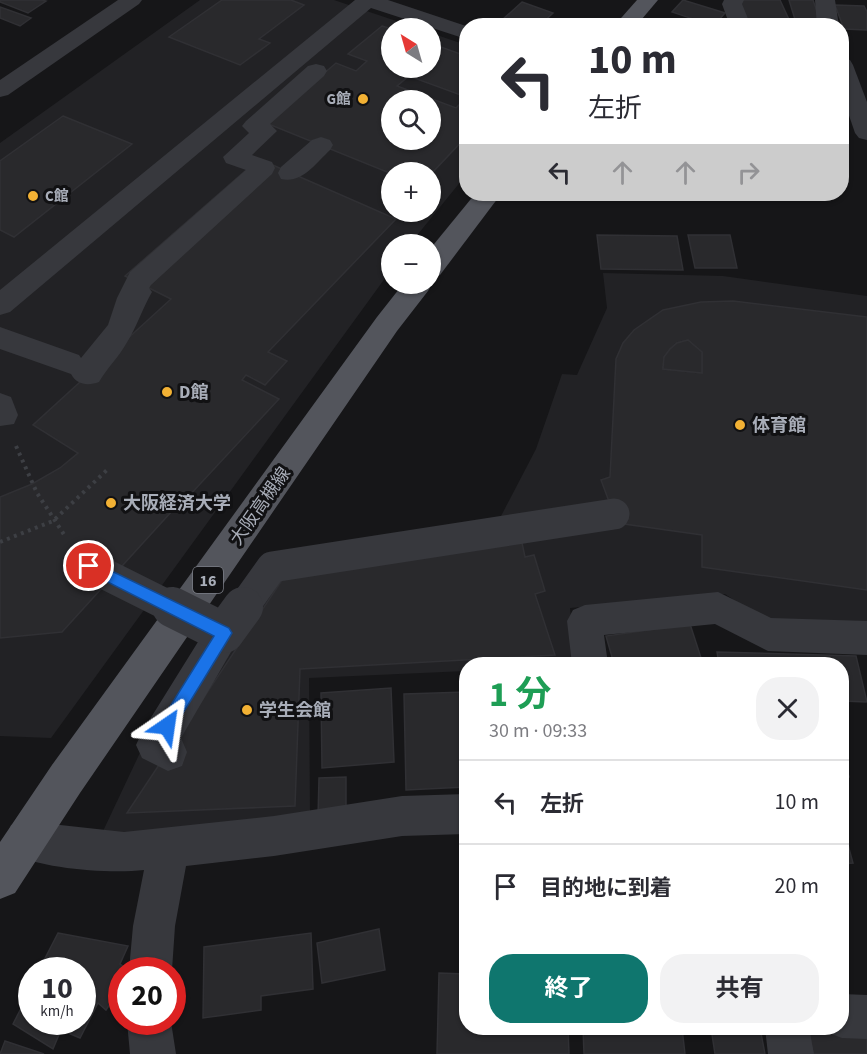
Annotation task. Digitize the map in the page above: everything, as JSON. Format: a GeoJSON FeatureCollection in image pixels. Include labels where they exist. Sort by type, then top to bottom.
{"type":"FeatureCollection","features":[{"type":"Feature","properties":{"kind":"main road"},"geometry":{"type":"LineString","coordinates":[[631,18],[648,0]]}},
{"type":"Feature","properties":{"kind":"main road"},"geometry":{"type":"LineString","coordinates":[[441,254],[483,201]]}},
{"type":"Feature","properties":{"kind":"main road","name":"大阪高槻線"},"geometry":{"type":"LineString","coordinates":[[0,878],[25,839],[410,294]]}},
{"type":"Feature","properties":{"kind":"street"},"geometry":{"type":"LineString","coordinates":[[0,68],[103,0]]}},
{"type":"Feature","properties":{"kind":"street"},"geometry":{"type":"LineString","coordinates":[[0,90],[132,0]]}},
{"type":"Feature","properties":{"kind":"street"},"geometry":{"type":"LineString","coordinates":[[0,305],[367,0],[459,31]]}},
{"type":"Feature","properties":{"kind":"street"},"geometry":{"type":"LineString","coordinates":[[414,16],[433,0]]}},
{"type":"Feature","properties":{"kind":"street"},"geometry":{"type":"LineString","coordinates":[[735,0],[732,4],[738,18]]}},
{"type":"Feature","properties":{"kind":"street"},"geometry":{"type":"LineString","coordinates":[[825,0],[827,18]]}},
{"type":"Feature","properties":{"kind":"street"},"geometry":{"type":"LineString","coordinates":[[282,170],[235,157],[265,131],[254,126],[300,90],[366,28],[344,20]]}},
{"type":"Feature","properties":{"kind":"street"},"geometry":{"type":"LineString","coordinates":[[849,84],[867,133],[849,136]]}},
{"type":"Feature","properties":{"kind":"street"},"geometry":{"type":"LineString","coordinates":[[0,338],[85,372],[107,349],[125,322],[140,279],[282,170],[321,145]]}},
{"type":"Feature","properties":{"kind":"street"},"geometry":{"type":"LineString","coordinates":[[168,752],[155,745],[224,633],[272,567],[614,514]]}},
{"type":"Feature","properties":{"kind":"street"},"geometry":{"type":"LineString","coordinates":[[89,566],[224,633]]}},
{"type":"Feature","properties":{"kind":"street"},"geometry":{"type":"LineString","coordinates":[[589,657],[585,621],[718,608],[768,634],[867,639]]}},
{"type":"Feature","properties":{"kind":"street"},"geometry":{"type":"LineString","coordinates":[[25,839],[31,842],[124,852],[274,836],[402,816],[459,814]]}},
{"type":"Feature","properties":{"kind":"street"},"geometry":{"type":"LineString","coordinates":[[153,957],[154,926],[169,848]]}},
{"type":"Feature","properties":{"kind":"street"},"geometry":{"type":"LineString","coordinates":[[849,1016],[867,1017]]}},
{"type":"Feature","properties":{"kind":"street"},"geometry":{"type":"LineString","coordinates":[[151,1035],[153,1054]]}},
{"type":"Feature","properties":{"kind":"street"},"geometry":{"type":"LineString","coordinates":[[788,1035],[791,1054]]}},
{"type":"Feature","properties":{"kind":"path"},"geometry":{"type":"LineString","coordinates":[[0,542],[53,522],[107,470]]}},
{"type":"Feature","properties":{"kind":"path"},"geometry":{"type":"LineString","coordinates":[[32,484],[53,522]]}},
{"type":"Feature","properties":{"kind":"shaded area","name":"大阪経済大学"},"geometry":{"type":"Polygon","coordinates":[[[200,0],[334,0],[387,18],[381,18],[381,78],[441,78],[441,36],[459,43],[459,184],[441,206],[441,162],[381,162],[381,222],[428,222],[418,234],[381,234],[381,284],[51,738],[0,736],[0,143],[200,0]]]}},
{"type":"Feature","properties":{"kind":"shaded area","name":"大阪経済大学"},"geometry":{"type":"Polygon","coordinates":[[[603,273],[723,276],[867,296],[867,630],[769,624],[725,594],[570,608],[574,657],[459,657],[459,671],[309,678],[310,817],[96,846],[162,706],[266,554],[500,518],[536,449],[562,374],[577,375],[607,308],[603,273]]]}},
{"type":"Feature","properties":{"kind":"building"},"geometry":{"type":"Polygon","coordinates":[[[0,0],[46,1],[28,13],[0,2],[0,0]]]}},
{"type":"Feature","properties":{"kind":"building"},"geometry":{"type":"Polygon","coordinates":[[[222,0],[291,0],[304,5],[259,39],[270,43],[240,65],[169,37],[222,0]]]}},
{"type":"Feature","properties":{"kind":"building"},"geometry":{"type":"Polygon","coordinates":[[[683,0],[725,13],[721,18],[690,18],[672,12],[683,0]]]}},
{"type":"Feature","properties":{"kind":"building"},"geometry":{"type":"Polygon","coordinates":[[[743,0],[780,0],[788,18],[744,18],[739,7],[743,0]]]}},
{"type":"Feature","properties":{"kind":"building"},"geometry":{"type":"Polygon","coordinates":[[[789,0],[813,0],[819,18],[795,18],[789,0]]]}},
{"type":"Feature","properties":{"kind":"building"},"geometry":{"type":"Polygon","coordinates":[[[522,2],[553,13],[548,18],[504,18],[522,2]]]}},
{"type":"Feature","properties":{"kind":"building"},"geometry":{"type":"Polygon","coordinates":[[[835,5],[864,6],[867,12],[867,30],[849,29],[849,18],[840,18],[835,5]]]}},
{"type":"Feature","properties":{"kind":"building"},"geometry":{"type":"Polygon","coordinates":[[[0,7],[31,18],[20,26],[0,18],[0,7]]]}},
{"type":"Feature","properties":{"kind":"building","name":"G館"},"geometry":{"type":"Polygon","coordinates":[[[381,27],[381,78],[407,78],[397,86],[408,90],[381,90],[381,150],[441,150],[441,102],[456,108],[459,105],[459,144],[441,163],[381,162],[381,170],[266,123],[336,63],[356,71],[367,61],[348,54],[381,27]]]}},
{"type":"Feature","properties":{"kind":"building","name":"G館"},"geometry":{"type":"Polygon","coordinates":[[[441,47],[459,53],[459,94],[414,78],[441,78],[441,47]]]}},
{"type":"Feature","properties":{"kind":"building","name":"C館"},"geometry":{"type":"Polygon","coordinates":[[[63,116],[132,144],[14,237],[0,230],[0,161],[63,116]]]}},
{"type":"Feature","properties":{"kind":"building","name":"D館"},"geometry":{"type":"Polygon","coordinates":[[[259,159],[381,212],[381,222],[393,222],[268,352],[287,361],[265,385],[246,375],[242,380],[279,399],[175,511],[173,510],[62,632],[0,638],[0,497],[32,484],[60,468],[78,453],[33,425],[171,299],[125,276],[259,159]]]}},
{"type":"Feature","properties":{"kind":"building"},"geometry":{"type":"Polygon","coordinates":[[[597,235],[677,236],[683,270],[601,269],[597,235]]]}},
{"type":"Feature","properties":{"kind":"building"},"geometry":{"type":"Polygon","coordinates":[[[688,235],[730,235],[737,268],[695,268],[688,235]]]}},
{"type":"Feature","properties":{"kind":"building","name":"体育館"},"geometry":{"type":"Polygon","coordinates":[[[733,301],[867,317],[867,590],[702,567],[702,535],[617,523],[601,480],[610,477],[616,359],[623,343],[634,330],[663,310],[701,302],[733,301]],[[688,340],[677,343],[664,357],[663,369],[702,373],[702,352],[688,340]]]}},
{"type":"Feature","properties":{"kind":"building"},"geometry":{"type":"Polygon","coordinates":[[[688,340],[702,352],[702,373],[663,369],[664,357],[670,349],[677,343],[688,340]]]}},
{"type":"Feature","properties":{"kind":"building","name":"学生会館"},"geometry":{"type":"Polygon","coordinates":[[[521,538],[525,557],[534,555],[545,591],[535,594],[555,655],[459,657],[459,660],[300,669],[295,806],[127,813],[286,574],[521,538]]]}},
{"type":"Feature","properties":{"kind":"building"},"geometry":{"type":"Polygon","coordinates":[[[690,624],[701,657],[612,657],[606,636],[690,624]]]}},
{"type":"Feature","properties":{"kind":"building"},"geometry":{"type":"Polygon","coordinates":[[[717,652],[856,656],[867,702],[849,701],[849,657],[718,657],[717,652]]]}},
{"type":"Feature","properties":{"kind":"building"},"geometry":{"type":"Polygon","coordinates":[[[391,688],[394,762],[322,768],[321,693],[391,688]]]}},
{"type":"Feature","properties":{"kind":"building"},"geometry":{"type":"Polygon","coordinates":[[[459,692],[459,787],[406,790],[404,694],[459,692]]]}},
{"type":"Feature","properties":{"kind":"building"},"geometry":{"type":"Polygon","coordinates":[[[346,777],[346,815],[318,817],[319,778],[346,777]]]}},
{"type":"Feature","properties":{"kind":"building"},"geometry":{"type":"Polygon","coordinates":[[[849,848],[853,863],[849,863],[849,848]]]}},
{"type":"Feature","properties":{"kind":"building"},"geometry":{"type":"Polygon","coordinates":[[[379,929],[385,970],[322,983],[317,943],[379,929]]]}},
{"type":"Feature","properties":{"kind":"building"},"geometry":{"type":"Polygon","coordinates":[[[58,933],[128,946],[123,957],[108,957],[108,1007],[106,1010],[98,1003],[96,1007],[96,957],[46,957],[58,933]]]}},
{"type":"Feature","properties":{"kind":"building"},"geometry":{"type":"Polygon","coordinates":[[[311,933],[313,989],[261,996],[261,1010],[203,1018],[204,947],[311,933]]]}},
{"type":"Feature","properties":{"kind":"building"},"geometry":{"type":"Polygon","coordinates":[[[439,973],[459,974],[459,1035],[568,1035],[569,1054],[437,1054],[439,973]]]}},
{"type":"Feature","properties":{"kind":"building"},"geometry":{"type":"Polygon","coordinates":[[[18,1014],[18,1027],[13,1024],[18,1014]]]}},
{"type":"Feature","properties":{"kind":"building"},"geometry":{"type":"Polygon","coordinates":[[[867,1034],[867,1054],[813,1054],[810,1035],[867,1034]]]}},
{"type":"Feature","properties":{"kind":"building"},"geometry":{"type":"Polygon","coordinates":[[[31,1035],[59,1035],[53,1049],[31,1035]]]}},
{"type":"Feature","properties":{"kind":"building"},"geometry":{"type":"Polygon","coordinates":[[[583,1035],[683,1035],[685,1054],[584,1054],[583,1035]]]}},
{"type":"Feature","properties":{"kind":"building"},"geometry":{"type":"Polygon","coordinates":[[[712,1035],[761,1035],[765,1054],[715,1054],[712,1035]]]}},
{"type":"Feature","properties":{"kind":"building"},"geometry":{"type":"Polygon","coordinates":[[[5,1041],[44,1054],[0,1054],[5,1041]]]}},
{"type":"Feature","properties":{"kind":"place","name":"G館"},"geometry":{"type":"Point","coordinates":[363,99]}},
{"type":"Feature","properties":{"kind":"place","name":"C館"},"geometry":{"type":"Point","coordinates":[33,196]}},
{"type":"Feature","properties":{"kind":"place","name":"D館"},"geometry":{"type":"Point","coordinates":[167,392]}},
{"type":"Feature","properties":{"kind":"place","name":"体育館"},"geometry":{"type":"Point","coordinates":[740,425]}},
{"type":"Feature","properties":{"kind":"place","name":"大阪経済大学"},"geometry":{"type":"Point","coordinates":[111,503]}},
{"type":"Feature","properties":{"kind":"place","name":"学生会館"},"geometry":{"type":"Point","coordinates":[247,710]}},
{"type":"Feature","properties":{"kind":"route"},"geometry":{"type":"LineString","coordinates":[[89,566],[224,633],[167,726]]}}]}
